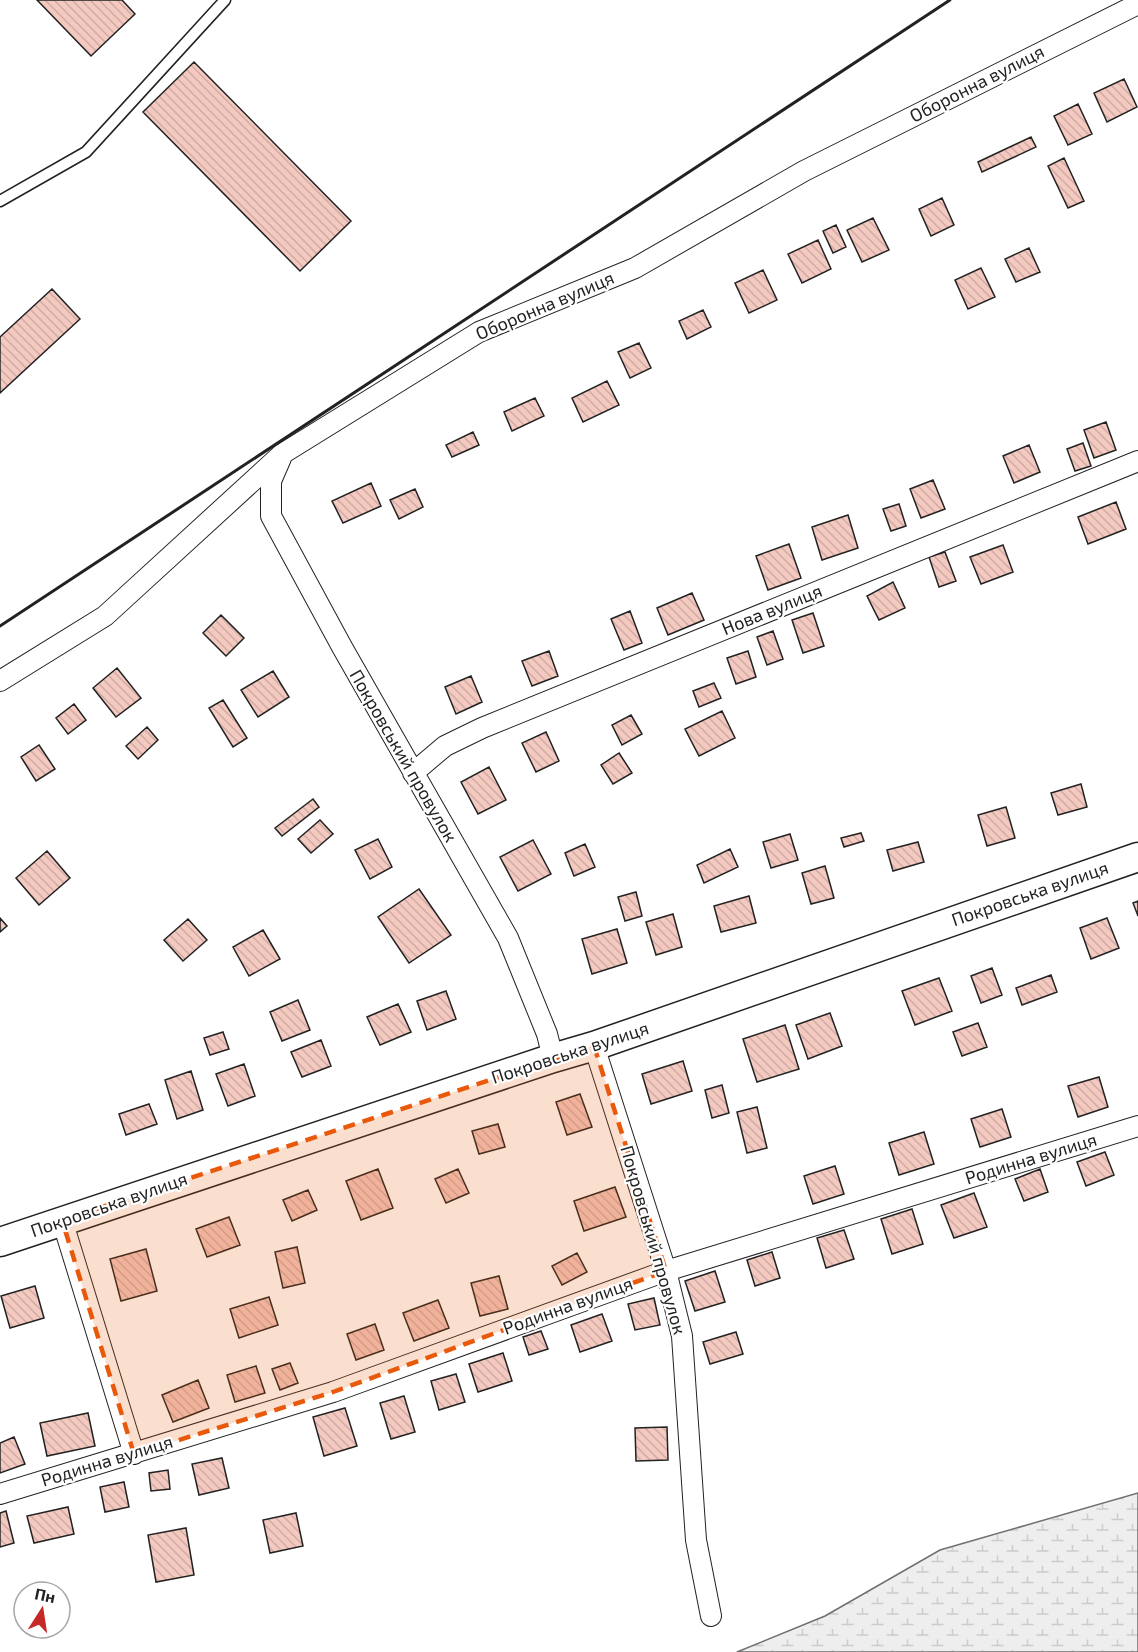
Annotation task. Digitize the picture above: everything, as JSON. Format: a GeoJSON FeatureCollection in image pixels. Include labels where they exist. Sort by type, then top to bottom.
{"type":"FeatureCollection","features":[{"type":"Feature","properties":{"kind":"street","name":"Оборонна вулиця"},"geometry":{"type":"LineString","coordinates":[[0,681],[105,615],[282,454],[479,332],[635,268],[804,171],[1138,4]]}},
{"type":"Feature","properties":{"kind":"street","name":"Покровський провулок"},"geometry":{"type":"LineString","coordinates":[[282,454],[271,481],[271,516],[342,647],[508,938],[547,1034],[553,1058]]}},
{"type":"Feature","properties":{"kind":"street","name":"Нова вулиця"},"geometry":{"type":"LineString","coordinates":[[413,773],[445,746],[482,728],[1138,461]]}},
{"type":"Feature","properties":{"kind":"street","name":"Покровська вулиця"},"geometry":{"type":"LineString","coordinates":[[0,1242],[553,1058],[594,1047],[1138,856]]}},
{"type":"Feature","properties":{"kind":"street","name":"Покровський провулок"},"geometry":{"type":"LineString","coordinates":[[594,1047],[666,1270],[682,1336],[696,1540],[711,1616]]}},
{"type":"Feature","properties":{"kind":"street","name":"Родинна вулиця"},"geometry":{"type":"LineString","coordinates":[[0,1494],[333,1392],[666,1270],[1138,1126]]}},
{"type":"Feature","properties":{"kind":"street"},"geometry":{"type":"LineString","coordinates":[[62,1220],[134,1454]]}},
{"type":"Feature","properties":{"kind":"lane"},"geometry":{"type":"LineString","coordinates":[[0,201],[86,152],[225,0]]}},
{"type":"Feature","properties":{"kind":"highlighted area"},"geometry":{"type":"Polygon","coordinates":[[[594,1046],[666,1271],[333,1392],[134,1454],[62,1220],[594,1046]]]}},
{"type":"Feature","properties":{"kind":"green space"},"geometry":{"type":"Polygon","coordinates":[[[1138,1493],[1138,1652],[737,1652],[825,1616],[940,1550],[1138,1493]]]}},
{"type":"Feature","properties":{"kind":"building"},"geometry":{"type":"Polygon","coordinates":[[[37,0],[122,0],[135,14],[91,56],[37,0]]]}},
{"type":"Feature","properties":{"kind":"building"},"geometry":{"type":"Polygon","coordinates":[[[194,62],[351,221],[300,271],[143,112],[194,62]]]}},
{"type":"Feature","properties":{"kind":"building"},"geometry":{"type":"Polygon","coordinates":[[[1124,79],[1137,107],[1107,122],[1094,93],[1124,79]]]}},
{"type":"Feature","properties":{"kind":"building"},"geometry":{"type":"Polygon","coordinates":[[[1078,104],[1092,134],[1068,145],[1054,116],[1078,104]]]}},
{"type":"Feature","properties":{"kind":"building"},"geometry":{"type":"Polygon","coordinates":[[[1031,137],[1036,147],[982,172],[978,162],[1031,137]]]}},
{"type":"Feature","properties":{"kind":"building"},"geometry":{"type":"Polygon","coordinates":[[[1064,158],[1084,201],[1068,208],[1048,166],[1064,158]]]}},
{"type":"Feature","properties":{"kind":"building"},"geometry":{"type":"Polygon","coordinates":[[[942,198],[954,225],[931,236],[919,209],[942,198]]]}},
{"type":"Feature","properties":{"kind":"building"},"geometry":{"type":"Polygon","coordinates":[[[873,218],[889,250],[862,262],[847,230],[873,218]]]}},
{"type":"Feature","properties":{"kind":"building"},"geometry":{"type":"Polygon","coordinates":[[[836,225],[846,247],[833,253],[823,231],[836,225]]]}},
{"type":"Feature","properties":{"kind":"building"},"geometry":{"type":"Polygon","coordinates":[[[818,240],[831,269],[802,283],[788,254],[818,240]]]}},
{"type":"Feature","properties":{"kind":"building"},"geometry":{"type":"Polygon","coordinates":[[[1029,248],[1040,272],[1016,282],[1005,259],[1029,248]]]}},
{"type":"Feature","properties":{"kind":"building"},"geometry":{"type":"Polygon","coordinates":[[[981,268],[995,297],[968,309],[955,280],[981,268]]]}},
{"type":"Feature","properties":{"kind":"building"},"geometry":{"type":"Polygon","coordinates":[[[763,270],[777,300],[749,313],[735,283],[763,270]]]}},
{"type":"Feature","properties":{"kind":"building"},"geometry":{"type":"Polygon","coordinates":[[[52,289],[80,319],[0,393],[0,337],[52,289]]]}},
{"type":"Feature","properties":{"kind":"building"},"geometry":{"type":"Polygon","coordinates":[[[703,310],[711,327],[687,339],[679,321],[703,310]]]}},
{"type":"Feature","properties":{"kind":"building"},"geometry":{"type":"Polygon","coordinates":[[[639,343],[651,368],[630,378],[618,352],[639,343]]]}},
{"type":"Feature","properties":{"kind":"building"},"geometry":{"type":"Polygon","coordinates":[[[607,381],[619,405],[583,422],[572,398],[607,381]]]}},
{"type":"Feature","properties":{"kind":"building"},"geometry":{"type":"Polygon","coordinates":[[[535,398],[544,416],[512,431],[504,412],[535,398]]]}},
{"type":"Feature","properties":{"kind":"building"},"geometry":{"type":"Polygon","coordinates":[[[1106,422],[1116,450],[1094,458],[1084,430],[1106,422]]]}},
{"type":"Feature","properties":{"kind":"building"},"geometry":{"type":"Polygon","coordinates":[[[473,432],[479,445],[452,457],[446,445],[473,432]]]}},
{"type":"Feature","properties":{"kind":"building"},"geometry":{"type":"Polygon","coordinates":[[[1083,443],[1091,466],[1075,471],[1067,449],[1083,443]]]}},
{"type":"Feature","properties":{"kind":"building"},"geometry":{"type":"Polygon","coordinates":[[[1029,445],[1040,472],[1014,483],[1003,456],[1029,445]]]}},
{"type":"Feature","properties":{"kind":"building"},"geometry":{"type":"Polygon","coordinates":[[[933,480],[945,509],[921,518],[910,489],[933,480]]]}},
{"type":"Feature","properties":{"kind":"building"},"geometry":{"type":"Polygon","coordinates":[[[371,483],[381,506],[343,523],[332,501],[371,483]]]}},
{"type":"Feature","properties":{"kind":"building"},"geometry":{"type":"Polygon","coordinates":[[[415,489],[423,507],[399,519],[390,500],[415,489]]]}},
{"type":"Feature","properties":{"kind":"building"},"geometry":{"type":"Polygon","coordinates":[[[1116,502],[1126,529],[1088,544],[1078,517],[1116,502]]]}},
{"type":"Feature","properties":{"kind":"building"},"geometry":{"type":"Polygon","coordinates":[[[899,504],[906,526],[891,531],[883,509],[899,504]]]}},
{"type":"Feature","properties":{"kind":"building"},"geometry":{"type":"Polygon","coordinates":[[[848,515],[858,548],[822,560],[812,527],[848,515]]]}},
{"type":"Feature","properties":{"kind":"building"},"geometry":{"type":"Polygon","coordinates":[[[789,544],[801,578],[768,590],[756,556],[789,544]]]}},
{"type":"Feature","properties":{"kind":"building"},"geometry":{"type":"Polygon","coordinates":[[[1003,545],[1013,572],[981,584],[970,557],[1003,545]]]}},
{"type":"Feature","properties":{"kind":"building"},"geometry":{"type":"Polygon","coordinates":[[[945,552],[956,581],[939,587],[929,557],[945,552]]]}},
{"type":"Feature","properties":{"kind":"building"},"geometry":{"type":"Polygon","coordinates":[[[893,582],[905,608],[879,620],[867,596],[893,582]]]}},
{"type":"Feature","properties":{"kind":"building"},"geometry":{"type":"Polygon","coordinates":[[[692,593],[704,620],[668,635],[657,608],[692,593]]]}},
{"type":"Feature","properties":{"kind":"building"},"geometry":{"type":"Polygon","coordinates":[[[630,611],[642,643],[624,650],[611,619],[630,611]]]}},
{"type":"Feature","properties":{"kind":"building"},"geometry":{"type":"Polygon","coordinates":[[[813,613],[824,646],[803,653],[792,620],[813,613]]]}},
{"type":"Feature","properties":{"kind":"building"},"geometry":{"type":"Polygon","coordinates":[[[221,615],[244,638],[226,656],[203,633],[221,615]]]}},
{"type":"Feature","properties":{"kind":"building"},"geometry":{"type":"Polygon","coordinates":[[[773,631],[783,659],[767,665],[757,637],[773,631]]]}},
{"type":"Feature","properties":{"kind":"building"},"geometry":{"type":"Polygon","coordinates":[[[549,651],[558,676],[532,686],[522,661],[549,651]]]}},
{"type":"Feature","properties":{"kind":"building"},"geometry":{"type":"Polygon","coordinates":[[[748,651],[756,677],[736,684],[727,658],[748,651]]]}},
{"type":"Feature","properties":{"kind":"building"},"geometry":{"type":"Polygon","coordinates":[[[117,668],[141,698],[116,717],[93,688],[117,668]]]}},
{"type":"Feature","properties":{"kind":"building"},"geometry":{"type":"Polygon","coordinates":[[[273,671],[289,697],[258,717],[241,690],[273,671]]]}},
{"type":"Feature","properties":{"kind":"building"},"geometry":{"type":"Polygon","coordinates":[[[471,676],[482,702],[456,714],[445,687],[471,676]]]}},
{"type":"Feature","properties":{"kind":"building"},"geometry":{"type":"Polygon","coordinates":[[[714,683],[721,698],[699,707],[693,691],[714,683]]]}},
{"type":"Feature","properties":{"kind":"building"},"geometry":{"type":"Polygon","coordinates":[[[223,700],[247,738],[233,747],[209,708],[223,700]]]}},
{"type":"Feature","properties":{"kind":"building"},"geometry":{"type":"Polygon","coordinates":[[[74,704],[86,720],[68,734],[56,718],[74,704]]]}},
{"type":"Feature","properties":{"kind":"building"},"geometry":{"type":"Polygon","coordinates":[[[722,711],[735,738],[699,756],[685,729],[722,711]]]}},
{"type":"Feature","properties":{"kind":"building"},"geometry":{"type":"Polygon","coordinates":[[[631,715],[642,734],[622,745],[612,725],[631,715]]]}},
{"type":"Feature","properties":{"kind":"building"},"geometry":{"type":"Polygon","coordinates":[[[147,727],[158,740],[138,759],[126,746],[147,727]]]}},
{"type":"Feature","properties":{"kind":"building"},"geometry":{"type":"Polygon","coordinates":[[[546,732],[559,761],[536,772],[522,743],[546,732]]]}},
{"type":"Feature","properties":{"kind":"building"},"geometry":{"type":"Polygon","coordinates":[[[39,745],[55,769],[36,781],[21,757],[39,745]]]}},
{"type":"Feature","properties":{"kind":"building"},"geometry":{"type":"Polygon","coordinates":[[[619,753],[632,773],[613,784],[601,765],[619,753]]]}},
{"type":"Feature","properties":{"kind":"building"},"geometry":{"type":"Polygon","coordinates":[[[489,767],[506,800],[478,814],[461,782],[489,767]]]}},
{"type":"Feature","properties":{"kind":"building"},"geometry":{"type":"Polygon","coordinates":[[[1081,784],[1087,807],[1058,815],[1051,793],[1081,784]]]}},
{"type":"Feature","properties":{"kind":"building"},"geometry":{"type":"Polygon","coordinates":[[[313,799],[319,807],[282,836],[275,828],[313,799]]]}},
{"type":"Feature","properties":{"kind":"building"},"geometry":{"type":"Polygon","coordinates":[[[1006,807],[1015,838],[987,846],[978,815],[1006,807]]]}},
{"type":"Feature","properties":{"kind":"building"},"geometry":{"type":"Polygon","coordinates":[[[320,820],[333,834],[311,853],[298,839],[320,820]]]}},
{"type":"Feature","properties":{"kind":"building"},"geometry":{"type":"Polygon","coordinates":[[[861,833],[864,841],[844,847],[841,838],[861,833]]]}},
{"type":"Feature","properties":{"kind":"building"},"geometry":{"type":"Polygon","coordinates":[[[790,834],[798,860],[771,868],[763,842],[790,834]]]}},
{"type":"Feature","properties":{"kind":"building"},"geometry":{"type":"Polygon","coordinates":[[[378,839],[392,867],[370,879],[355,850],[378,839]]]}},
{"type":"Feature","properties":{"kind":"building"},"geometry":{"type":"Polygon","coordinates":[[[533,840],[551,874],[518,891],[500,857],[533,840]]]}},
{"type":"Feature","properties":{"kind":"building"},"geometry":{"type":"Polygon","coordinates":[[[918,842],[924,862],[893,871],[887,850],[918,842]]]}},
{"type":"Feature","properties":{"kind":"building"},"geometry":{"type":"Polygon","coordinates":[[[585,844],[595,867],[574,876],[565,853],[585,844]]]}},
{"type":"Feature","properties":{"kind":"building"},"geometry":{"type":"Polygon","coordinates":[[[730,849],[738,867],[704,883],[697,865],[730,849]]]}},
{"type":"Feature","properties":{"kind":"building"},"geometry":{"type":"Polygon","coordinates":[[[47,851],[70,878],[39,905],[16,878],[47,851]]]}},
{"type":"Feature","properties":{"kind":"building"},"geometry":{"type":"Polygon","coordinates":[[[825,866],[834,898],[811,904],[802,873],[825,866]]]}},
{"type":"Feature","properties":{"kind":"building"},"geometry":{"type":"Polygon","coordinates":[[[419,889],[451,935],[409,963],[378,917],[419,889]]]}},
{"type":"Feature","properties":{"kind":"building"},"geometry":{"type":"Polygon","coordinates":[[[636,892],[642,916],[625,921],[618,897],[636,892]]]}},
{"type":"Feature","properties":{"kind":"building"},"geometry":{"type":"Polygon","coordinates":[[[749,896],[756,923],[721,932],[714,906],[749,896]]]}},
{"type":"Feature","properties":{"kind":"building"},"geometry":{"type":"Polygon","coordinates":[[[1138,901],[1138,916],[1133,903],[1138,901]]]}},
{"type":"Feature","properties":{"kind":"building"},"geometry":{"type":"Polygon","coordinates":[[[673,914],[682,947],[656,955],[646,922],[673,914]]]}},
{"type":"Feature","properties":{"kind":"building"},"geometry":{"type":"Polygon","coordinates":[[[0,918],[7,926],[0,932],[0,918]]]}},
{"type":"Feature","properties":{"kind":"building"},"geometry":{"type":"Polygon","coordinates":[[[1107,918],[1119,948],[1091,959],[1080,928],[1107,918]]]}},
{"type":"Feature","properties":{"kind":"building"},"geometry":{"type":"Polygon","coordinates":[[[188,919],[207,940],[183,961],[164,940],[188,919]]]}},
{"type":"Feature","properties":{"kind":"building"},"geometry":{"type":"Polygon","coordinates":[[[617,929],[627,963],[592,974],[582,939],[617,929]]]}},
{"type":"Feature","properties":{"kind":"building"},"geometry":{"type":"Polygon","coordinates":[[[263,930],[280,959],[249,976],[233,947],[263,930]]]}},
{"type":"Feature","properties":{"kind":"building"},"geometry":{"type":"Polygon","coordinates":[[[992,968],[1002,995],[981,1003],[971,976],[992,968]]]}},
{"type":"Feature","properties":{"kind":"building"},"geometry":{"type":"Polygon","coordinates":[[[1051,975],[1057,992],[1022,1005],[1016,988],[1051,975]]]}},
{"type":"Feature","properties":{"kind":"building"},"geometry":{"type":"Polygon","coordinates":[[[939,978],[952,1011],[915,1025],[902,991],[939,978]]]}},
{"type":"Feature","properties":{"kind":"building"},"geometry":{"type":"Polygon","coordinates":[[[446,991],[456,1019],[427,1030],[417,1001],[446,991]]]}},
{"type":"Feature","properties":{"kind":"building"},"geometry":{"type":"Polygon","coordinates":[[[298,1000],[310,1030],[282,1041],[270,1012],[298,1000]]]}},
{"type":"Feature","properties":{"kind":"building"},"geometry":{"type":"Polygon","coordinates":[[[398,1004],[411,1032],[380,1045],[367,1017],[398,1004]]]}},
{"type":"Feature","properties":{"kind":"building"},"geometry":{"type":"Polygon","coordinates":[[[830,1013],[842,1046],[808,1059],[796,1025],[830,1013]]]}},
{"type":"Feature","properties":{"kind":"building"},"geometry":{"type":"Polygon","coordinates":[[[978,1023],[987,1047],[962,1056],[953,1032],[978,1023]]]}},
{"type":"Feature","properties":{"kind":"building"},"geometry":{"type":"Polygon","coordinates":[[[785,1025],[799,1069],[757,1082],[743,1039],[785,1025]]]}},
{"type":"Feature","properties":{"kind":"building"},"geometry":{"type":"Polygon","coordinates":[[[223,1032],[229,1049],[210,1055],[204,1038],[223,1032]]]}},
{"type":"Feature","properties":{"kind":"building"},"geometry":{"type":"Polygon","coordinates":[[[321,1040],[331,1066],[302,1077],[291,1052],[321,1040]]]}},
{"type":"Feature","properties":{"kind":"building"},"geometry":{"type":"Polygon","coordinates":[[[683,1061],[692,1091],[651,1104],[642,1074],[683,1061]]]}},
{"type":"Feature","properties":{"kind":"building"},"geometry":{"type":"Polygon","coordinates":[[[244,1064],[255,1096],[228,1106],[216,1074],[244,1064]]]}},
{"type":"Feature","properties":{"kind":"building"},"geometry":{"type":"Polygon","coordinates":[[[191,1071],[203,1110],[177,1119],[165,1080],[191,1071]]]}},
{"type":"Feature","properties":{"kind":"building"},"geometry":{"type":"Polygon","coordinates":[[[1099,1077],[1108,1107],[1078,1117],[1068,1086],[1099,1077]]]}},
{"type":"Feature","properties":{"kind":"building"},"geometry":{"type":"Polygon","coordinates":[[[722,1085],[729,1113],[712,1118],[705,1090],[722,1085]]]}},
{"type":"Feature","properties":{"kind":"building"},"geometry":{"type":"Polygon","coordinates":[[[580,1094],[592,1127],[567,1135],[556,1102],[580,1094]]]}},
{"type":"Feature","properties":{"kind":"building"},"geometry":{"type":"Polygon","coordinates":[[[149,1104],[157,1124],[126,1135],[119,1114],[149,1104]]]}},
{"type":"Feature","properties":{"kind":"building"},"geometry":{"type":"Polygon","coordinates":[[[757,1107],[767,1148],[747,1153],[737,1112],[757,1107]]]}},
{"type":"Feature","properties":{"kind":"building"},"geometry":{"type":"Polygon","coordinates":[[[1002,1109],[1011,1137],[980,1147],[971,1119],[1002,1109]]]}},
{"type":"Feature","properties":{"kind":"building"},"geometry":{"type":"Polygon","coordinates":[[[498,1124],[505,1147],[479,1154],[472,1131],[498,1124]]]}},
{"type":"Feature","properties":{"kind":"building"},"geometry":{"type":"Polygon","coordinates":[[[924,1132],[934,1164],[899,1175],[889,1143],[924,1132]]]}},
{"type":"Feature","properties":{"kind":"building"},"geometry":{"type":"Polygon","coordinates":[[[1105,1152],[1114,1175],[1086,1186],[1077,1162],[1105,1152]]]}},
{"type":"Feature","properties":{"kind":"building"},"geometry":{"type":"Polygon","coordinates":[[[835,1166],[844,1194],[813,1204],[804,1176],[835,1166]]]}},
{"type":"Feature","properties":{"kind":"building"},"geometry":{"type":"Polygon","coordinates":[[[378,1169],[393,1208],[361,1220],[346,1181],[378,1169]]]}},
{"type":"Feature","properties":{"kind":"building"},"geometry":{"type":"Polygon","coordinates":[[[458,1169],[469,1193],[446,1203],[435,1179],[458,1169]]]}},
{"type":"Feature","properties":{"kind":"building"},"geometry":{"type":"Polygon","coordinates":[[[1040,1169],[1048,1192],[1024,1201],[1015,1179],[1040,1169]]]}},
{"type":"Feature","properties":{"kind":"building"},"geometry":{"type":"Polygon","coordinates":[[[615,1187],[626,1217],[584,1231],[574,1201],[615,1187]]]}},
{"type":"Feature","properties":{"kind":"building"},"geometry":{"type":"Polygon","coordinates":[[[308,1190],[317,1210],[292,1221],[283,1200],[308,1190]]]}},
{"type":"Feature","properties":{"kind":"building"},"geometry":{"type":"Polygon","coordinates":[[[974,1193],[987,1227],[954,1238],[941,1205],[974,1193]]]}},
{"type":"Feature","properties":{"kind":"building"},"geometry":{"type":"Polygon","coordinates":[[[912,1209],[923,1244],[892,1254],[881,1219],[912,1209]]]}},
{"type":"Feature","properties":{"kind":"building"},"geometry":{"type":"Polygon","coordinates":[[[229,1217],[240,1245],[207,1257],[196,1229],[229,1217]]]}},
{"type":"Feature","properties":{"kind":"building"},"geometry":{"type":"Polygon","coordinates":[[[844,1230],[854,1259],[826,1268],[817,1238],[844,1230]]]}},
{"type":"Feature","properties":{"kind":"building"},"geometry":{"type":"Polygon","coordinates":[[[297,1247],[305,1283],[283,1288],[275,1252],[297,1247]]]}},
{"type":"Feature","properties":{"kind":"building"},"geometry":{"type":"Polygon","coordinates":[[[146,1249],[157,1291],[121,1301],[110,1259],[146,1249]]]}},
{"type":"Feature","properties":{"kind":"building"},"geometry":{"type":"Polygon","coordinates":[[[772,1252],[780,1278],[755,1286],[747,1260],[772,1252]]]}},
{"type":"Feature","properties":{"kind":"building"},"geometry":{"type":"Polygon","coordinates":[[[577,1253],[587,1272],[562,1285],[552,1266],[577,1253]]]}},
{"type":"Feature","properties":{"kind":"building"},"geometry":{"type":"Polygon","coordinates":[[[715,1271],[725,1302],[695,1311],[685,1281],[715,1271]]]}},
{"type":"Feature","properties":{"kind":"building"},"geometry":{"type":"Polygon","coordinates":[[[499,1276],[508,1309],[480,1316],[471,1283],[499,1276]]]}},
{"type":"Feature","properties":{"kind":"building"},"geometry":{"type":"Polygon","coordinates":[[[35,1286],[44,1318],[10,1328],[1,1296],[35,1286]]]}},
{"type":"Feature","properties":{"kind":"building"},"geometry":{"type":"Polygon","coordinates":[[[269,1297],[278,1325],[239,1338],[230,1309],[269,1297]]]}},
{"type":"Feature","properties":{"kind":"building"},"geometry":{"type":"Polygon","coordinates":[[[654,1298],[660,1325],[635,1330],[628,1304],[654,1298]]]}},
{"type":"Feature","properties":{"kind":"building"},"geometry":{"type":"Polygon","coordinates":[[[438,1300],[449,1328],[414,1341],[403,1313],[438,1300]]]}},
{"type":"Feature","properties":{"kind":"building"},"geometry":{"type":"Polygon","coordinates":[[[602,1314],[612,1341],[580,1352],[571,1325],[602,1314]]]}},
{"type":"Feature","properties":{"kind":"building"},"geometry":{"type":"Polygon","coordinates":[[[375,1324],[384,1350],[356,1360],[347,1334],[375,1324]]]}},
{"type":"Feature","properties":{"kind":"building"},"geometry":{"type":"Polygon","coordinates":[[[541,1331],[548,1349],[529,1355],[523,1337],[541,1331]]]}},
{"type":"Feature","properties":{"kind":"building"},"geometry":{"type":"Polygon","coordinates":[[[736,1332],[743,1354],[710,1364],[703,1342],[736,1332]]]}},
{"type":"Feature","properties":{"kind":"building"},"geometry":{"type":"Polygon","coordinates":[[[503,1353],[512,1381],[478,1392],[469,1364],[503,1353]]]}},
{"type":"Feature","properties":{"kind":"building"},"geometry":{"type":"Polygon","coordinates":[[[290,1363],[298,1383],[280,1390],[272,1369],[290,1363]]]}},
{"type":"Feature","properties":{"kind":"building"},"geometry":{"type":"Polygon","coordinates":[[[256,1366],[265,1393],[235,1402],[227,1375],[256,1366]]]}},
{"type":"Feature","properties":{"kind":"building"},"geometry":{"type":"Polygon","coordinates":[[[456,1374],[465,1402],[439,1410],[431,1381],[456,1374]]]}},
{"type":"Feature","properties":{"kind":"building"},"geometry":{"type":"Polygon","coordinates":[[[198,1380],[209,1408],[173,1422],[162,1395],[198,1380]]]}},
{"type":"Feature","properties":{"kind":"building"},"geometry":{"type":"Polygon","coordinates":[[[404,1396],[415,1432],[391,1439],[380,1403],[404,1396]]]}},
{"type":"Feature","properties":{"kind":"building"},"geometry":{"type":"Polygon","coordinates":[[[345,1408],[357,1446],[324,1456],[313,1417],[345,1408]]]}},
{"type":"Feature","properties":{"kind":"building"},"geometry":{"type":"Polygon","coordinates":[[[88,1413],[95,1446],[47,1456],[40,1423],[88,1413]]]}},
{"type":"Feature","properties":{"kind":"building"},"geometry":{"type":"Polygon","coordinates":[[[667,1427],[668,1460],[636,1461],[635,1428],[667,1427]]]}},
{"type":"Feature","properties":{"kind":"building"},"geometry":{"type":"Polygon","coordinates":[[[14,1437],[25,1464],[0,1473],[0,1443],[14,1437]]]}},
{"type":"Feature","properties":{"kind":"building"},"geometry":{"type":"Polygon","coordinates":[[[222,1458],[229,1488],[199,1495],[192,1464],[222,1458]]]}},
{"type":"Feature","properties":{"kind":"building"},"geometry":{"type":"Polygon","coordinates":[[[168,1470],[170,1489],[151,1491],[149,1473],[168,1470]]]}},
{"type":"Feature","properties":{"kind":"building"},"geometry":{"type":"Polygon","coordinates":[[[124,1482],[129,1507],[105,1512],[100,1487],[124,1482]]]}},
{"type":"Feature","properties":{"kind":"building"},"geometry":{"type":"Polygon","coordinates":[[[68,1507],[74,1534],[34,1543],[27,1516],[68,1507]]]}},
{"type":"Feature","properties":{"kind":"building"},"geometry":{"type":"Polygon","coordinates":[[[6,1511],[14,1543],[0,1547],[0,1513],[6,1511]]]}},
{"type":"Feature","properties":{"kind":"building"},"geometry":{"type":"Polygon","coordinates":[[[296,1513],[303,1546],[270,1553],[263,1520],[296,1513]]]}},
{"type":"Feature","properties":{"kind":"building"},"geometry":{"type":"Polygon","coordinates":[[[186,1528],[194,1575],[156,1582],[148,1535],[186,1528]]]}},
{"type":"Feature","properties":{"kind":"wall"},"geometry":{"type":"LineString","coordinates":[[0,626],[950,0]]}}]}
